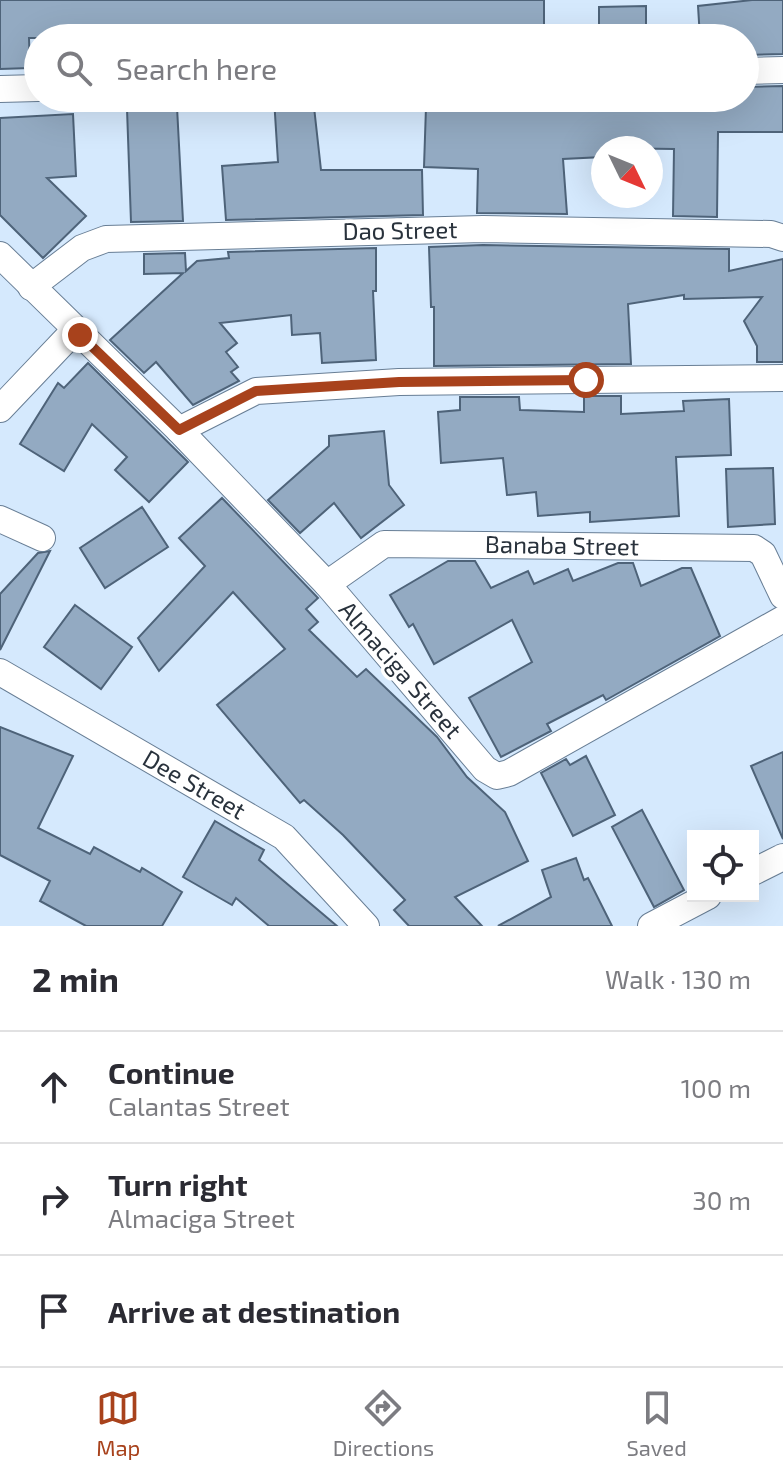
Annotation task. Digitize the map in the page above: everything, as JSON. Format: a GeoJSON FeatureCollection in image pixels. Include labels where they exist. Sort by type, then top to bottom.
{"type":"FeatureCollection","features":[{"type":"Feature","properties":{"kind":"street"},"geometry":{"type":"LineString","coordinates":[[759,71],[783,70]]}},
{"type":"Feature","properties":{"kind":"street"},"geometry":{"type":"LineString","coordinates":[[0,89],[24,88]]}},
{"type":"Feature","properties":{"kind":"street","name":"Dao Street"},"geometry":{"type":"LineString","coordinates":[[31,287],[82,248],[106,239],[483,229],[771,234],[783,238]]}},
{"type":"Feature","properties":{"kind":"street","name":"Almaciga Street"},"geometry":{"type":"LineString","coordinates":[[0,255],[179,430],[327,584],[485,769],[497,776],[509,773],[783,619]]}},
{"type":"Feature","properties":{"kind":"street"},"geometry":{"type":"LineString","coordinates":[[0,409],[75,330]]}},
{"type":"Feature","properties":{"kind":"street"},"geometry":{"type":"LineString","coordinates":[[179,430],[256,391],[399,382],[783,378]]}},
{"type":"Feature","properties":{"kind":"street"},"geometry":{"type":"LineString","coordinates":[[0,519],[42,538]]}},
{"type":"Feature","properties":{"kind":"street","name":"Banaba Street"},"geometry":{"type":"LineString","coordinates":[[327,584],[384,544],[754,548],[763,554],[783,596]]}},
{"type":"Feature","properties":{"kind":"street","name":"Dee Street"},"geometry":{"type":"LineString","coordinates":[[0,672],[284,837],[366,926]]}},
{"type":"Feature","properties":{"kind":"street"},"geometry":{"type":"LineString","coordinates":[[759,869],[783,857]]}},
{"type":"Feature","properties":{"kind":"street"},"geometry":{"type":"LineString","coordinates":[[666,922],[698,902]]}},
{"type":"Feature","properties":{"kind":"building"},"geometry":{"type":"Polygon","coordinates":[[[0,0],[544,0],[544,24],[24,24],[24,68],[0,69],[0,0]]]}},
{"type":"Feature","properties":{"kind":"building"},"geometry":{"type":"Polygon","coordinates":[[[783,0],[783,54],[759,55],[759,24],[699,24],[698,6],[783,0]]]}},
{"type":"Feature","properties":{"kind":"building"},"geometry":{"type":"Polygon","coordinates":[[[646,6],[646,24],[599,24],[599,7],[646,6]]]}},
{"type":"Feature","properties":{"kind":"building"},"geometry":{"type":"Polygon","coordinates":[[[783,86],[783,132],[718,132],[717,217],[673,216],[674,149],[663,149],[663,136],[591,136],[591,158],[563,159],[567,214],[477,213],[478,169],[424,167],[426,112],[759,112],[759,87],[783,86]]]}},
{"type":"Feature","properties":{"kind":"building"},"geometry":{"type":"Polygon","coordinates":[[[127,112],[177,112],[183,221],[131,222],[127,112]]]}},
{"type":"Feature","properties":{"kind":"building"},"geometry":{"type":"Polygon","coordinates":[[[275,112],[315,112],[321,170],[422,170],[423,215],[226,220],[222,166],[278,162],[275,112]]]}},
{"type":"Feature","properties":{"kind":"building"},"geometry":{"type":"Polygon","coordinates":[[[73,114],[76,176],[47,178],[86,216],[43,258],[0,215],[0,118],[73,114]]]}},
{"type":"Feature","properties":{"kind":"building"},"geometry":{"type":"Polygon","coordinates":[[[429,247],[729,249],[729,271],[783,259],[783,362],[757,362],[757,346],[744,321],[762,297],[684,299],[684,295],[628,304],[631,364],[434,366],[434,307],[431,307],[429,247]]]}},
{"type":"Feature","properties":{"kind":"building"},"geometry":{"type":"Polygon","coordinates":[[[376,248],[376,291],[373,291],[376,360],[322,363],[320,333],[292,335],[291,315],[220,323],[237,343],[226,352],[238,367],[231,372],[239,381],[193,405],[156,362],[144,373],[110,340],[183,273],[144,274],[144,254],[185,253],[186,271],[197,261],[229,258],[228,252],[376,248]]]}},
{"type":"Feature","properties":{"kind":"building"},"geometry":{"type":"Polygon","coordinates":[[[88,363],[188,462],[149,502],[115,470],[127,457],[92,424],[64,471],[20,444],[58,383],[64,388],[88,363]]]}},
{"type":"Feature","properties":{"kind":"building"},"geometry":{"type":"Polygon","coordinates":[[[584,396],[621,396],[621,414],[684,411],[683,401],[729,399],[731,455],[676,457],[679,516],[590,522],[590,512],[538,516],[536,492],[507,495],[503,458],[441,463],[438,412],[460,410],[460,397],[519,397],[520,410],[584,412],[584,396]]]}},
{"type":"Feature","properties":{"kind":"building"},"geometry":{"type":"Polygon","coordinates":[[[384,431],[389,485],[404,505],[361,538],[334,503],[300,533],[268,500],[329,446],[329,436],[384,431]]]}},
{"type":"Feature","properties":{"kind":"building"},"geometry":{"type":"Polygon","coordinates":[[[773,468],[775,524],[728,527],[726,469],[773,468]]]}},
{"type":"Feature","properties":{"kind":"building"},"geometry":{"type":"Polygon","coordinates":[[[222,498],[318,598],[306,609],[318,622],[309,630],[357,677],[366,669],[437,737],[467,777],[505,812],[528,861],[455,897],[482,926],[409,926],[394,910],[405,900],[343,835],[304,800],[300,803],[217,705],[285,649],[233,592],[159,671],[138,638],[205,566],[179,538],[222,498]]]}},
{"type":"Feature","properties":{"kind":"building"},"geometry":{"type":"Polygon","coordinates":[[[142,507],[168,547],[105,588],[80,548],[142,507]]]}},
{"type":"Feature","properties":{"kind":"building"},"geometry":{"type":"Polygon","coordinates":[[[50,551],[0,650],[0,594],[38,553],[50,551]]]}},
{"type":"Feature","properties":{"kind":"building"},"geometry":{"type":"Polygon","coordinates":[[[448,561],[475,561],[491,588],[528,571],[534,584],[568,569],[573,581],[618,563],[633,563],[641,586],[682,568],[691,568],[720,636],[606,700],[603,695],[547,724],[551,731],[501,757],[469,698],[532,662],[512,620],[434,664],[413,624],[409,627],[390,595],[448,561]]]}},
{"type":"Feature","properties":{"kind":"building"},"geometry":{"type":"Polygon","coordinates":[[[75,605],[132,647],[101,689],[44,647],[75,605]]]}},
{"type":"Feature","properties":{"kind":"building"},"geometry":{"type":"Polygon","coordinates":[[[0,727],[73,756],[38,828],[90,854],[94,847],[140,872],[142,868],[182,892],[162,926],[86,926],[40,901],[50,881],[0,855],[0,727]]]}},
{"type":"Feature","properties":{"kind":"building"},"geometry":{"type":"Polygon","coordinates":[[[783,752],[783,839],[751,766],[783,752]]]}},
{"type":"Feature","properties":{"kind":"building"},"geometry":{"type":"Polygon","coordinates":[[[586,756],[615,815],[573,836],[541,773],[566,759],[570,765],[586,756]]]}},
{"type":"Feature","properties":{"kind":"building"},"geometry":{"type":"Polygon","coordinates":[[[642,810],[684,890],[654,907],[612,827],[642,810]]]}},
{"type":"Feature","properties":{"kind":"building"},"geometry":{"type":"Polygon","coordinates":[[[215,821],[264,850],[259,860],[337,926],[269,926],[236,898],[232,905],[183,877],[215,821]]]}},
{"type":"Feature","properties":{"kind":"building"},"geometry":{"type":"Polygon","coordinates":[[[576,858],[584,880],[588,878],[612,926],[498,926],[551,897],[542,870],[576,858]]]}},
{"type":"Feature","properties":{"kind":"route"},"geometry":{"type":"LineString","coordinates":[[80,335],[179,430],[256,391],[399,382],[586,380]]}}]}
